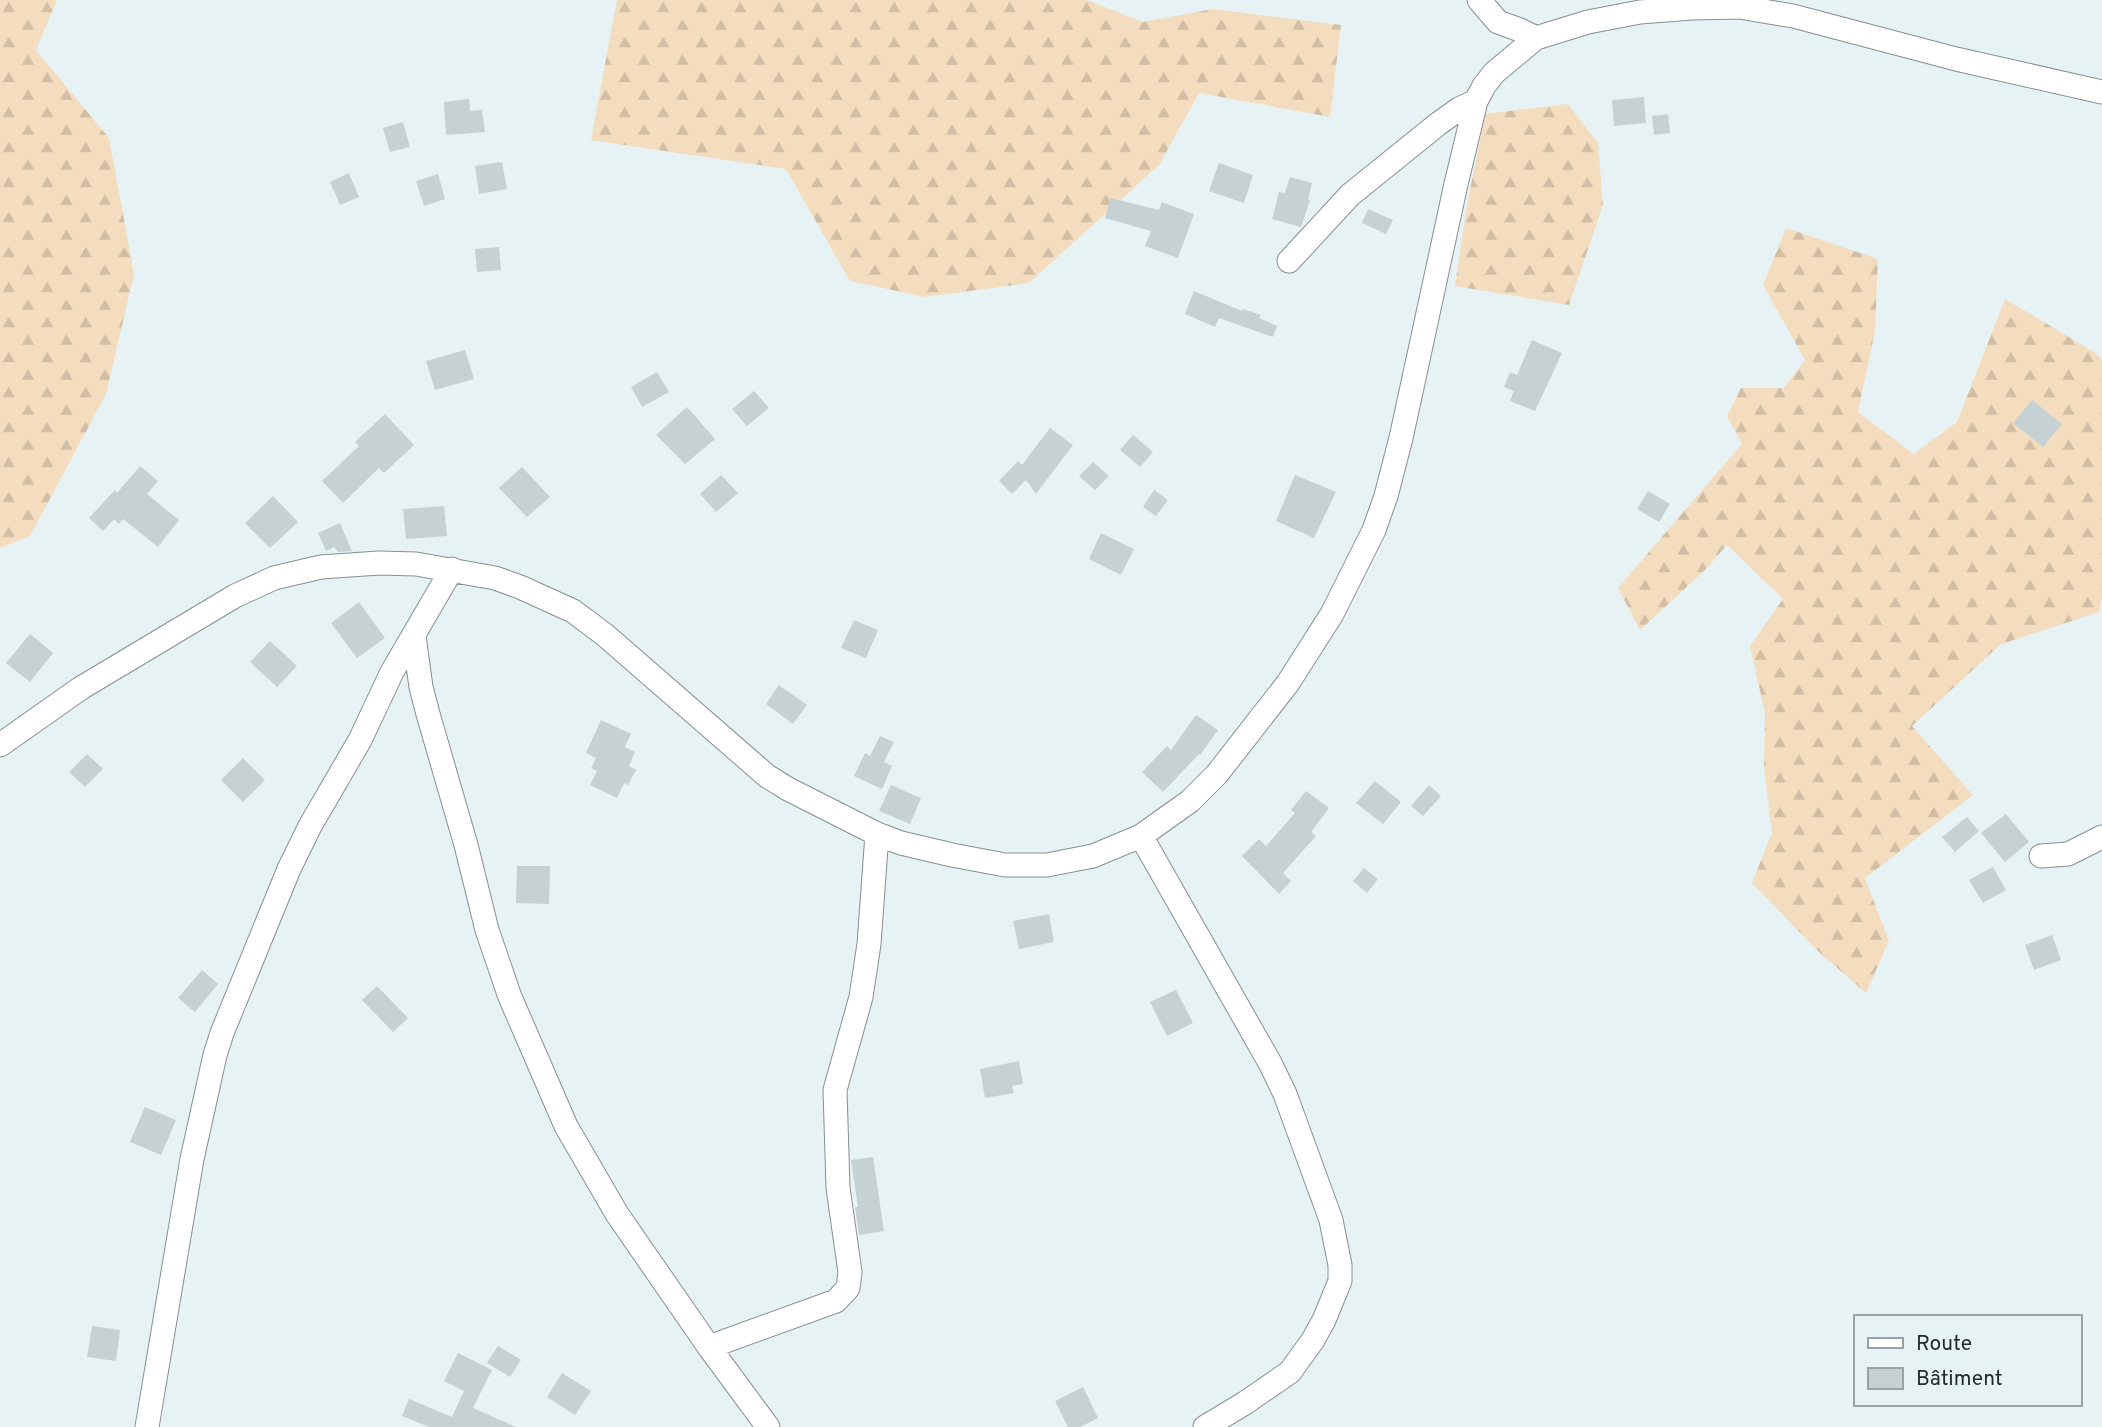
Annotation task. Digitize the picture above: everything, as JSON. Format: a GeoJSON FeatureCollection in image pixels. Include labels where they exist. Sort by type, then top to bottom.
{"type":"FeatureCollection","features":[{"type":"Feature","properties":{"kind":"street"},"geometry":{"type":"LineString","coordinates":[[1479,0],[1498,22],[1536,38]]}},
{"type":"Feature","properties":{"kind":"street"},"geometry":{"type":"LineString","coordinates":[[0,745],[81,688],[235,596],[274,578],[321,567],[379,563],[416,564],[495,578],[520,586],[573,611],[605,635],[767,776],[877,834],[901,843],[1005,865],[1047,865],[1093,856],[1140,836],[1189,801],[1217,774],[1280,694],[1332,614],[1374,530],[1386,496],[1476,101],[1502,64],[1536,38],[1588,22],[1640,12],[1739,7],[1793,16],[1956,59],[2102,92]]}},
{"type":"Feature","properties":{"kind":"street"},"geometry":{"type":"LineString","coordinates":[[1498,22],[1502,64]]}},
{"type":"Feature","properties":{"kind":"street"},"geometry":{"type":"LineString","coordinates":[[1289,261],[1350,195],[1438,124],[1476,101]]}},
{"type":"Feature","properties":{"kind":"street"},"geometry":{"type":"LineString","coordinates":[[147,1427],[192,1159],[219,1044],[289,869],[310,826],[360,740],[397,662],[452,569]]}},
{"type":"Feature","properties":{"kind":"street"},"geometry":{"type":"LineString","coordinates":[[414,636],[421,687],[487,930],[525,1035],[566,1126],[617,1214],[768,1427]]}},
{"type":"Feature","properties":{"kind":"street"},"geometry":{"type":"LineString","coordinates":[[709,1347],[836,1301],[848,1288],[850,1272],[838,1188],[835,1090],[861,997],[869,944],[877,834]]}},
{"type":"Feature","properties":{"kind":"street"},"geometry":{"type":"LineString","coordinates":[[1140,836],[1270,1063],[1285,1094],[1331,1220],[1340,1265],[1340,1281],[1324,1320],[1290,1372],[1205,1427]]}},
{"type":"Feature","properties":{"kind":"street"},"geometry":{"type":"LineString","coordinates":[[2041,856],[2068,854],[2102,837]]}},
{"type":"Feature","properties":{"kind":"green space"},"geometry":{"type":"Polygon","coordinates":[[[0,0],[57,0],[36,50],[109,138],[134,274],[106,394],[30,536],[0,548],[0,0]]]}},
{"type":"Feature","properties":{"kind":"green space"},"geometry":{"type":"Polygon","coordinates":[[[617,0],[1087,0],[1143,22],[1213,9],[1341,25],[1330,117],[1199,93],[1159,165],[1029,283],[925,297],[850,281],[786,169],[591,140],[617,0]]]}},
{"type":"Feature","properties":{"kind":"green space"},"geometry":{"type":"Polygon","coordinates":[[[1568,104],[1598,143],[1603,205],[1569,305],[1455,286],[1466,210],[1485,114],[1568,104]]]}},
{"type":"Feature","properties":{"kind":"green space"},"geometry":{"type":"Polygon","coordinates":[[[1786,228],[1878,259],[1875,331],[1858,412],[1914,454],[1957,422],[2005,299],[2102,359],[2102,597],[2099,612],[2001,644],[1912,726],[1973,795],[1865,878],[1889,941],[1866,993],[1819,952],[1752,883],[1772,833],[1764,767],[1765,713],[1750,646],[1783,599],[1727,545],[1705,570],[1640,630],[1618,588],[1742,444],[1727,416],[1741,388],[1784,388],[1805,360],[1763,285],[1786,228]]]}},
{"type":"Feature","properties":{"kind":"building"},"geometry":{"type":"Polygon","coordinates":[[[1644,97],[1646,123],[1614,126],[1612,100],[1644,97]]]}},
{"type":"Feature","properties":{"kind":"building"},"geometry":{"type":"Polygon","coordinates":[[[469,99],[470,111],[482,110],[485,132],[446,135],[444,102],[469,99]]]}},
{"type":"Feature","properties":{"kind":"building"},"geometry":{"type":"Polygon","coordinates":[[[1668,114],[1670,133],[1654,135],[1652,116],[1668,114]]]}},
{"type":"Feature","properties":{"kind":"building"},"geometry":{"type":"Polygon","coordinates":[[[403,122],[410,147],[390,152],[383,128],[403,122]]]}},
{"type":"Feature","properties":{"kind":"building"},"geometry":{"type":"Polygon","coordinates":[[[502,162],[507,189],[479,194],[475,166],[502,162]]]}},
{"type":"Feature","properties":{"kind":"building"},"geometry":{"type":"Polygon","coordinates":[[[1219,163],[1253,175],[1244,203],[1209,191],[1219,163]]]}},
{"type":"Feature","properties":{"kind":"building"},"geometry":{"type":"Polygon","coordinates":[[[349,173],[359,197],[340,205],[330,182],[349,173]]]}},
{"type":"Feature","properties":{"kind":"building"},"geometry":{"type":"Polygon","coordinates":[[[438,174],[445,199],[424,206],[416,181],[438,174]]]}},
{"type":"Feature","properties":{"kind":"building"},"geometry":{"type":"Polygon","coordinates":[[[1290,177],[1312,183],[1308,199],[1310,200],[1301,227],[1272,219],[1279,192],[1285,193],[1290,177]]]}},
{"type":"Feature","properties":{"kind":"building"},"geometry":{"type":"Polygon","coordinates":[[[1110,198],[1159,210],[1162,202],[1194,214],[1178,258],[1145,246],[1151,231],[1105,218],[1110,198]]]}},
{"type":"Feature","properties":{"kind":"building"},"geometry":{"type":"Polygon","coordinates":[[[1368,209],[1393,220],[1386,234],[1362,223],[1368,209]]]}},
{"type":"Feature","properties":{"kind":"building"},"geometry":{"type":"Polygon","coordinates":[[[499,247],[501,270],[477,272],[475,249],[499,247]]]}},
{"type":"Feature","properties":{"kind":"building"},"geometry":{"type":"Polygon","coordinates":[[[1194,291],[1242,311],[1243,309],[1261,315],[1259,318],[1277,326],[1273,337],[1219,318],[1215,327],[1185,314],[1194,291]]]}},
{"type":"Feature","properties":{"kind":"building"},"geometry":{"type":"Polygon","coordinates":[[[1532,340],[1562,353],[1535,411],[1510,401],[1514,391],[1504,387],[1510,372],[1517,375],[1532,340]]]}},
{"type":"Feature","properties":{"kind":"building"},"geometry":{"type":"Polygon","coordinates":[[[465,350],[474,379],[435,390],[426,361],[465,350]]]}},
{"type":"Feature","properties":{"kind":"building"},"geometry":{"type":"Polygon","coordinates":[[[657,372],[669,392],[642,407],[631,387],[657,372]]]}},
{"type":"Feature","properties":{"kind":"building"},"geometry":{"type":"Polygon","coordinates":[[[754,391],[769,408],[747,426],[732,409],[754,391]]]}},
{"type":"Feature","properties":{"kind":"building"},"geometry":{"type":"Polygon","coordinates":[[[2032,400],[2062,424],[2043,447],[2013,423],[2032,400]]]}},
{"type":"Feature","properties":{"kind":"building"},"geometry":{"type":"Polygon","coordinates":[[[687,407],[715,439],[685,464],[656,435],[687,407]]]}},
{"type":"Feature","properties":{"kind":"building"},"geometry":{"type":"Polygon","coordinates":[[[385,414],[414,445],[384,473],[379,468],[343,503],[322,481],[359,446],[355,442],[385,414]]]}},
{"type":"Feature","properties":{"kind":"building"},"geometry":{"type":"Polygon","coordinates":[[[1050,428],[1073,445],[1036,494],[1026,480],[1012,494],[999,481],[1018,461],[1022,465],[1050,428]]]}},
{"type":"Feature","properties":{"kind":"building"},"geometry":{"type":"Polygon","coordinates":[[[1133,435],[1153,452],[1140,467],[1120,450],[1133,435]]]}},
{"type":"Feature","properties":{"kind":"building"},"geometry":{"type":"Polygon","coordinates":[[[1093,462],[1109,476],[1095,490],[1079,476],[1093,462]]]}},
{"type":"Feature","properties":{"kind":"building"},"geometry":{"type":"Polygon","coordinates":[[[140,466],[158,481],[147,494],[179,520],[158,547],[123,519],[119,524],[114,519],[103,531],[89,518],[115,490],[117,493],[140,466]]]}},
{"type":"Feature","properties":{"kind":"building"},"geometry":{"type":"Polygon","coordinates":[[[522,467],[550,497],[527,517],[499,488],[522,467]]]}},
{"type":"Feature","properties":{"kind":"building"},"geometry":{"type":"Polygon","coordinates":[[[721,475],[738,493],[716,512],[700,494],[721,475]]]}},
{"type":"Feature","properties":{"kind":"building"},"geometry":{"type":"Polygon","coordinates":[[[1295,475],[1336,492],[1314,538],[1276,521],[1295,475]]]}},
{"type":"Feature","properties":{"kind":"building"},"geometry":{"type":"Polygon","coordinates":[[[1154,490],[1168,500],[1156,516],[1143,507],[1154,490]]]}},
{"type":"Feature","properties":{"kind":"building"},"geometry":{"type":"Polygon","coordinates":[[[1648,491],[1670,504],[1659,522],[1637,509],[1648,491]]]}},
{"type":"Feature","properties":{"kind":"building"},"geometry":{"type":"Polygon","coordinates":[[[273,496],[298,522],[270,548],[245,523],[273,496]]]}},
{"type":"Feature","properties":{"kind":"building"},"geometry":{"type":"Polygon","coordinates":[[[444,506],[447,536],[406,539],[403,509],[444,506]]]}},
{"type":"Feature","properties":{"kind":"building"},"geometry":{"type":"Polygon","coordinates":[[[340,523],[352,551],[338,552],[334,547],[326,551],[318,533],[340,523]]]}},
{"type":"Feature","properties":{"kind":"building"},"geometry":{"type":"Polygon","coordinates":[[[1101,533],[1134,549],[1121,575],[1089,559],[1101,533]]]}},
{"type":"Feature","properties":{"kind":"building"},"geometry":{"type":"Polygon","coordinates":[[[359,602],[385,638],[357,658],[331,623],[359,602]]]}},
{"type":"Feature","properties":{"kind":"building"},"geometry":{"type":"Polygon","coordinates":[[[854,620],[878,630],[866,658],[841,648],[854,620]]]}},
{"type":"Feature","properties":{"kind":"building"},"geometry":{"type":"Polygon","coordinates":[[[30,634],[53,653],[30,682],[6,663],[30,634]]]}},
{"type":"Feature","properties":{"kind":"building"},"geometry":{"type":"Polygon","coordinates":[[[270,641],[297,666],[277,687],[250,662],[270,641]]]}},
{"type":"Feature","properties":{"kind":"building"},"geometry":{"type":"Polygon","coordinates":[[[779,685],[807,705],[793,724],[766,704],[779,685]]]}},
{"type":"Feature","properties":{"kind":"building"},"geometry":{"type":"Polygon","coordinates":[[[1196,715],[1218,730],[1200,755],[1163,792],[1142,772],[1167,746],[1171,750],[1196,715]]]}},
{"type":"Feature","properties":{"kind":"building"},"geometry":{"type":"Polygon","coordinates":[[[601,720],[631,734],[625,747],[635,752],[629,766],[636,770],[628,785],[624,783],[617,798],[590,785],[597,771],[591,768],[596,758],[586,753],[601,720]]]}},
{"type":"Feature","properties":{"kind":"building"},"geometry":{"type":"Polygon","coordinates":[[[880,736],[894,742],[884,762],[892,766],[882,789],[854,776],[865,753],[870,756],[880,736]]]}},
{"type":"Feature","properties":{"kind":"building"},"geometry":{"type":"Polygon","coordinates":[[[87,754],[103,769],[85,787],[69,772],[87,754]]]}},
{"type":"Feature","properties":{"kind":"building"},"geometry":{"type":"Polygon","coordinates":[[[243,758],[265,780],[243,802],[221,780],[243,758]]]}},
{"type":"Feature","properties":{"kind":"building"},"geometry":{"type":"Polygon","coordinates":[[[1375,781],[1401,802],[1383,824],[1356,803],[1375,781]]]}},
{"type":"Feature","properties":{"kind":"building"},"geometry":{"type":"Polygon","coordinates":[[[891,785],[921,798],[910,824],[879,811],[891,785]]]}},
{"type":"Feature","properties":{"kind":"building"},"geometry":{"type":"Polygon","coordinates":[[[1429,785],[1441,796],[1423,816],[1411,806],[1429,785]]]}},
{"type":"Feature","properties":{"kind":"building"},"geometry":{"type":"Polygon","coordinates":[[[1306,791],[1329,808],[1311,832],[1316,836],[1283,873],[1291,881],[1279,894],[1242,856],[1259,839],[1266,846],[1295,813],[1291,810],[1306,791]]]}},
{"type":"Feature","properties":{"kind":"building"},"geometry":{"type":"Polygon","coordinates":[[[2006,814],[2029,842],[2005,862],[1981,833],[2006,814]]]}},
{"type":"Feature","properties":{"kind":"building"},"geometry":{"type":"Polygon","coordinates":[[[1967,817],[1979,831],[1955,852],[1942,837],[1967,817]]]}},
{"type":"Feature","properties":{"kind":"building"},"geometry":{"type":"Polygon","coordinates":[[[517,866],[550,866],[549,904],[516,903],[517,866]]]}},
{"type":"Feature","properties":{"kind":"building"},"geometry":{"type":"Polygon","coordinates":[[[1993,867],[2006,890],[1983,903],[1969,880],[1993,867]]]}},
{"type":"Feature","properties":{"kind":"building"},"geometry":{"type":"Polygon","coordinates":[[[1364,868],[1378,879],[1367,893],[1353,881],[1364,868]]]}},
{"type":"Feature","properties":{"kind":"building"},"geometry":{"type":"Polygon","coordinates":[[[1049,914],[1054,942],[1019,949],[1013,921],[1049,914]]]}},
{"type":"Feature","properties":{"kind":"building"},"geometry":{"type":"Polygon","coordinates":[[[2052,935],[2061,960],[2034,970],[2025,945],[2052,935]]]}},
{"type":"Feature","properties":{"kind":"building"},"geometry":{"type":"Polygon","coordinates":[[[202,970],[218,984],[195,1012],[178,998],[202,970]]]}},
{"type":"Feature","properties":{"kind":"building"},"geometry":{"type":"Polygon","coordinates":[[[377,986],[408,1018],[393,1032],[362,1000],[377,986]]]}},
{"type":"Feature","properties":{"kind":"building"},"geometry":{"type":"Polygon","coordinates":[[[1176,990],[1193,1023],[1167,1036],[1150,1002],[1176,990]]]}},
{"type":"Feature","properties":{"kind":"building"},"geometry":{"type":"Polygon","coordinates":[[[1019,1061],[1023,1084],[1012,1086],[1014,1093],[985,1098],[980,1069],[1019,1061]]]}},
{"type":"Feature","properties":{"kind":"building"},"geometry":{"type":"Polygon","coordinates":[[[145,1107],[176,1120],[161,1155],[130,1142],[145,1107]]]}},
{"type":"Feature","properties":{"kind":"building"},"geometry":{"type":"Polygon","coordinates":[[[873,1157],[884,1231],[859,1235],[851,1160],[873,1157]]]}},
{"type":"Feature","properties":{"kind":"building"},"geometry":{"type":"Polygon","coordinates":[[[92,1326],[120,1330],[116,1361],[87,1357],[92,1326]]]}},
{"type":"Feature","properties":{"kind":"building"},"geometry":{"type":"Polygon","coordinates":[[[498,1346],[521,1360],[510,1377],[487,1363],[498,1346]]]}},
{"type":"Feature","properties":{"kind":"building"},"geometry":{"type":"Polygon","coordinates":[[[458,1353],[492,1370],[473,1408],[516,1427],[429,1427],[402,1416],[409,1399],[452,1417],[464,1391],[444,1381],[458,1353]]]}},
{"type":"Feature","properties":{"kind":"building"},"geometry":{"type":"Polygon","coordinates":[[[562,1373],[591,1391],[575,1415],[547,1397],[562,1373]]]}},
{"type":"Feature","properties":{"kind":"building"},"geometry":{"type":"Polygon","coordinates":[[[1083,1387],[1098,1418],[1080,1427],[1068,1427],[1055,1401],[1083,1387]]]}}]}
